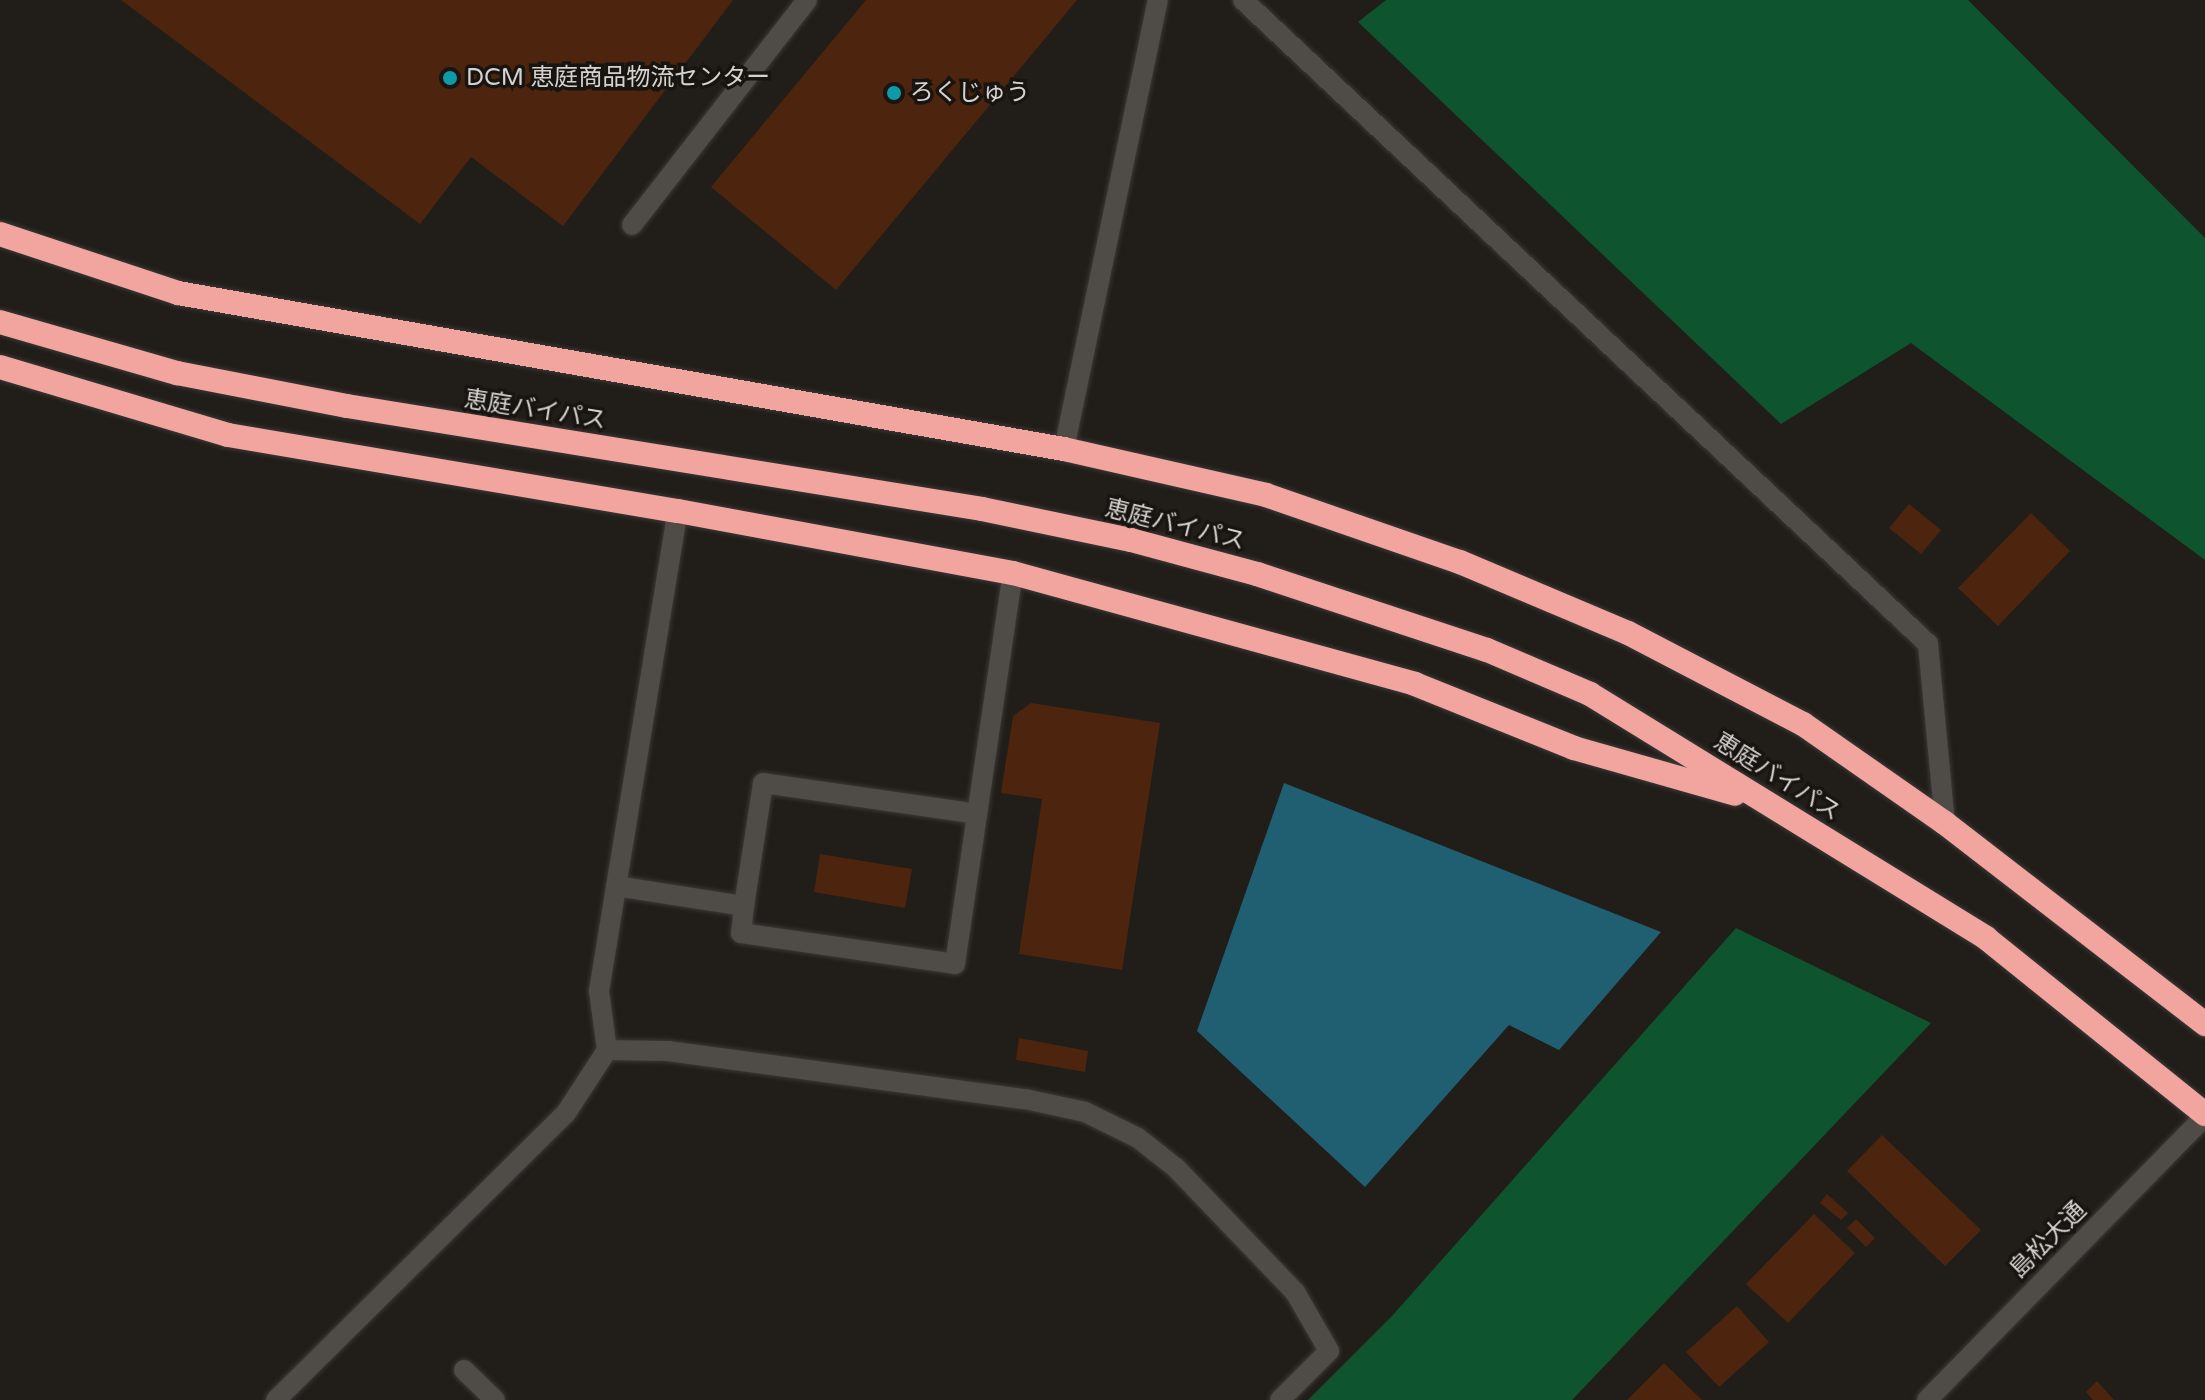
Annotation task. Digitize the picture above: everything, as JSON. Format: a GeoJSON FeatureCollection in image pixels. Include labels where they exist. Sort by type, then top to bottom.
{"type":"FeatureCollection","features":[{"type":"Feature","properties":{"kind":"highway","name":"恵庭バイパス"},"geometry":{"type":"LineString","coordinates":[[0,234],[178,293],[1064,449],[1266,495],[1460,562],[1628,633],[1803,724],[1945,823],[2205,1024]]}},
{"type":"Feature","properties":{"kind":"highway","name":"恵庭バイパス"},"geometry":{"type":"LineString","coordinates":[[0,322],[177,373],[514,435],[982,509],[1131,540],[1257,574],[1487,650],[1590,694],[1986,938],[2205,1115]]}},
{"type":"Feature","properties":{"kind":"highway"},"geometry":{"type":"LineString","coordinates":[[0,367],[228,435],[678,511],[1013,573],[1415,684],[1574,748],[1765,803]]}},
{"type":"Feature","properties":{"kind":"street"},"geometry":{"type":"LineString","coordinates":[[632,225],[807,0]]}},
{"type":"Feature","properties":{"kind":"street"},"geometry":{"type":"LineString","coordinates":[[1064,449],[1158,0]]}},
{"type":"Feature","properties":{"kind":"street"},"geometry":{"type":"LineString","coordinates":[[1243,0],[1928,644],[1945,823]]}},
{"type":"Feature","properties":{"kind":"street"},"geometry":{"type":"LineString","coordinates":[[276,1400],[566,1113],[607,1050],[599,991],[678,511]]}},
{"type":"Feature","properties":{"kind":"street"},"geometry":{"type":"LineString","coordinates":[[977,814],[763,783],[741,933],[955,964],[1013,573]]}},
{"type":"Feature","properties":{"kind":"street"},"geometry":{"type":"LineString","coordinates":[[616,886],[744,906]]}},
{"type":"Feature","properties":{"kind":"street"},"geometry":{"type":"LineString","coordinates":[[607,1050],[668,1051],[1025,1099],[1085,1112],[1138,1138],[1176,1168],[1295,1292],[1329,1351],[1280,1400]]}},
{"type":"Feature","properties":{"kind":"street","name":"島松大通"},"geometry":{"type":"LineString","coordinates":[[1927,1400],[2205,1115]]}},
{"type":"Feature","properties":{"kind":"street"},"geometry":{"type":"LineString","coordinates":[[464,1370],[495,1400]]}},
{"type":"Feature","properties":{"kind":"green space"},"geometry":{"type":"Polygon","coordinates":[[[1386,0],[1968,0],[2205,238],[2205,560],[1911,343],[1781,424],[1358,22],[1386,0]]]}},
{"type":"Feature","properties":{"kind":"green space"},"geometry":{"type":"Polygon","coordinates":[[[1736,928],[1931,1023],[1572,1400],[1308,1400],[1392,1316],[1736,928]]]}},
{"type":"Feature","properties":{"kind":"water"},"geometry":{"type":"Polygon","coordinates":[[[1284,783],[1661,932],[1559,1050],[1509,1025],[1365,1187],[1197,1031],[1284,783]]]}},
{"type":"Feature","properties":{"kind":"building","name":"DCM 恵庭商品物流センター"},"geometry":{"type":"Polygon","coordinates":[[[121,0],[733,0],[563,226],[471,157],[420,224],[121,0]]]}},
{"type":"Feature","properties":{"kind":"building","name":"ろくじゅう"},"geometry":{"type":"Polygon","coordinates":[[[866,0],[1077,0],[836,290],[711,187],[866,0]]]}},
{"type":"Feature","properties":{"kind":"building"},"geometry":{"type":"Polygon","coordinates":[[[1909,504],[1941,530],[1921,554],[1889,528],[1909,504]]]}},
{"type":"Feature","properties":{"kind":"building"},"geometry":{"type":"Polygon","coordinates":[[[2031,513],[2070,551],[1998,626],[1958,588],[2031,513]]]}},
{"type":"Feature","properties":{"kind":"building"},"geometry":{"type":"Polygon","coordinates":[[[1031,703],[1160,723],[1122,970],[1019,954],[1042,799],[1001,793],[1013,716],[1031,703]]]}},
{"type":"Feature","properties":{"kind":"building"},"geometry":{"type":"Polygon","coordinates":[[[820,854],[912,869],[905,908],[814,892],[820,854]]]}},
{"type":"Feature","properties":{"kind":"building"},"geometry":{"type":"Polygon","coordinates":[[[1019,1038],[1088,1051],[1085,1072],[1016,1060],[1019,1038]]]}},
{"type":"Feature","properties":{"kind":"building"},"geometry":{"type":"Polygon","coordinates":[[[1882,1135],[1981,1230],[1945,1266],[1847,1171],[1882,1135]]]}},
{"type":"Feature","properties":{"kind":"building"},"geometry":{"type":"Polygon","coordinates":[[[1827,1194],[1848,1213],[1841,1220],[1820,1203],[1827,1194]]]}},
{"type":"Feature","properties":{"kind":"building"},"geometry":{"type":"Polygon","coordinates":[[[1814,1214],[1855,1253],[1788,1323],[1746,1284],[1814,1214]]]}},
{"type":"Feature","properties":{"kind":"building"},"geometry":{"type":"Polygon","coordinates":[[[1856,1219],[1875,1238],[1866,1247],[1847,1228],[1856,1219]]]}},
{"type":"Feature","properties":{"kind":"building"},"geometry":{"type":"Polygon","coordinates":[[[1737,1306],[1769,1342],[1719,1387],[1686,1352],[1737,1306]]]}},
{"type":"Feature","properties":{"kind":"building"},"geometry":{"type":"Polygon","coordinates":[[[1664,1363],[1702,1400],[1627,1400],[1664,1363]]]}},
{"type":"Feature","properties":{"kind":"building"},"geometry":{"type":"Polygon","coordinates":[[[2097,1381],[2114,1400],[2093,1400],[2086,1392],[2097,1381]]]}},
{"type":"Feature","properties":{"kind":"place","name":"DCM 恵庭商品物流センター"},"geometry":{"type":"Point","coordinates":[450,78]}},
{"type":"Feature","properties":{"kind":"place","name":"ろくじゅう"},"geometry":{"type":"Point","coordinates":[894,93]}}]}
